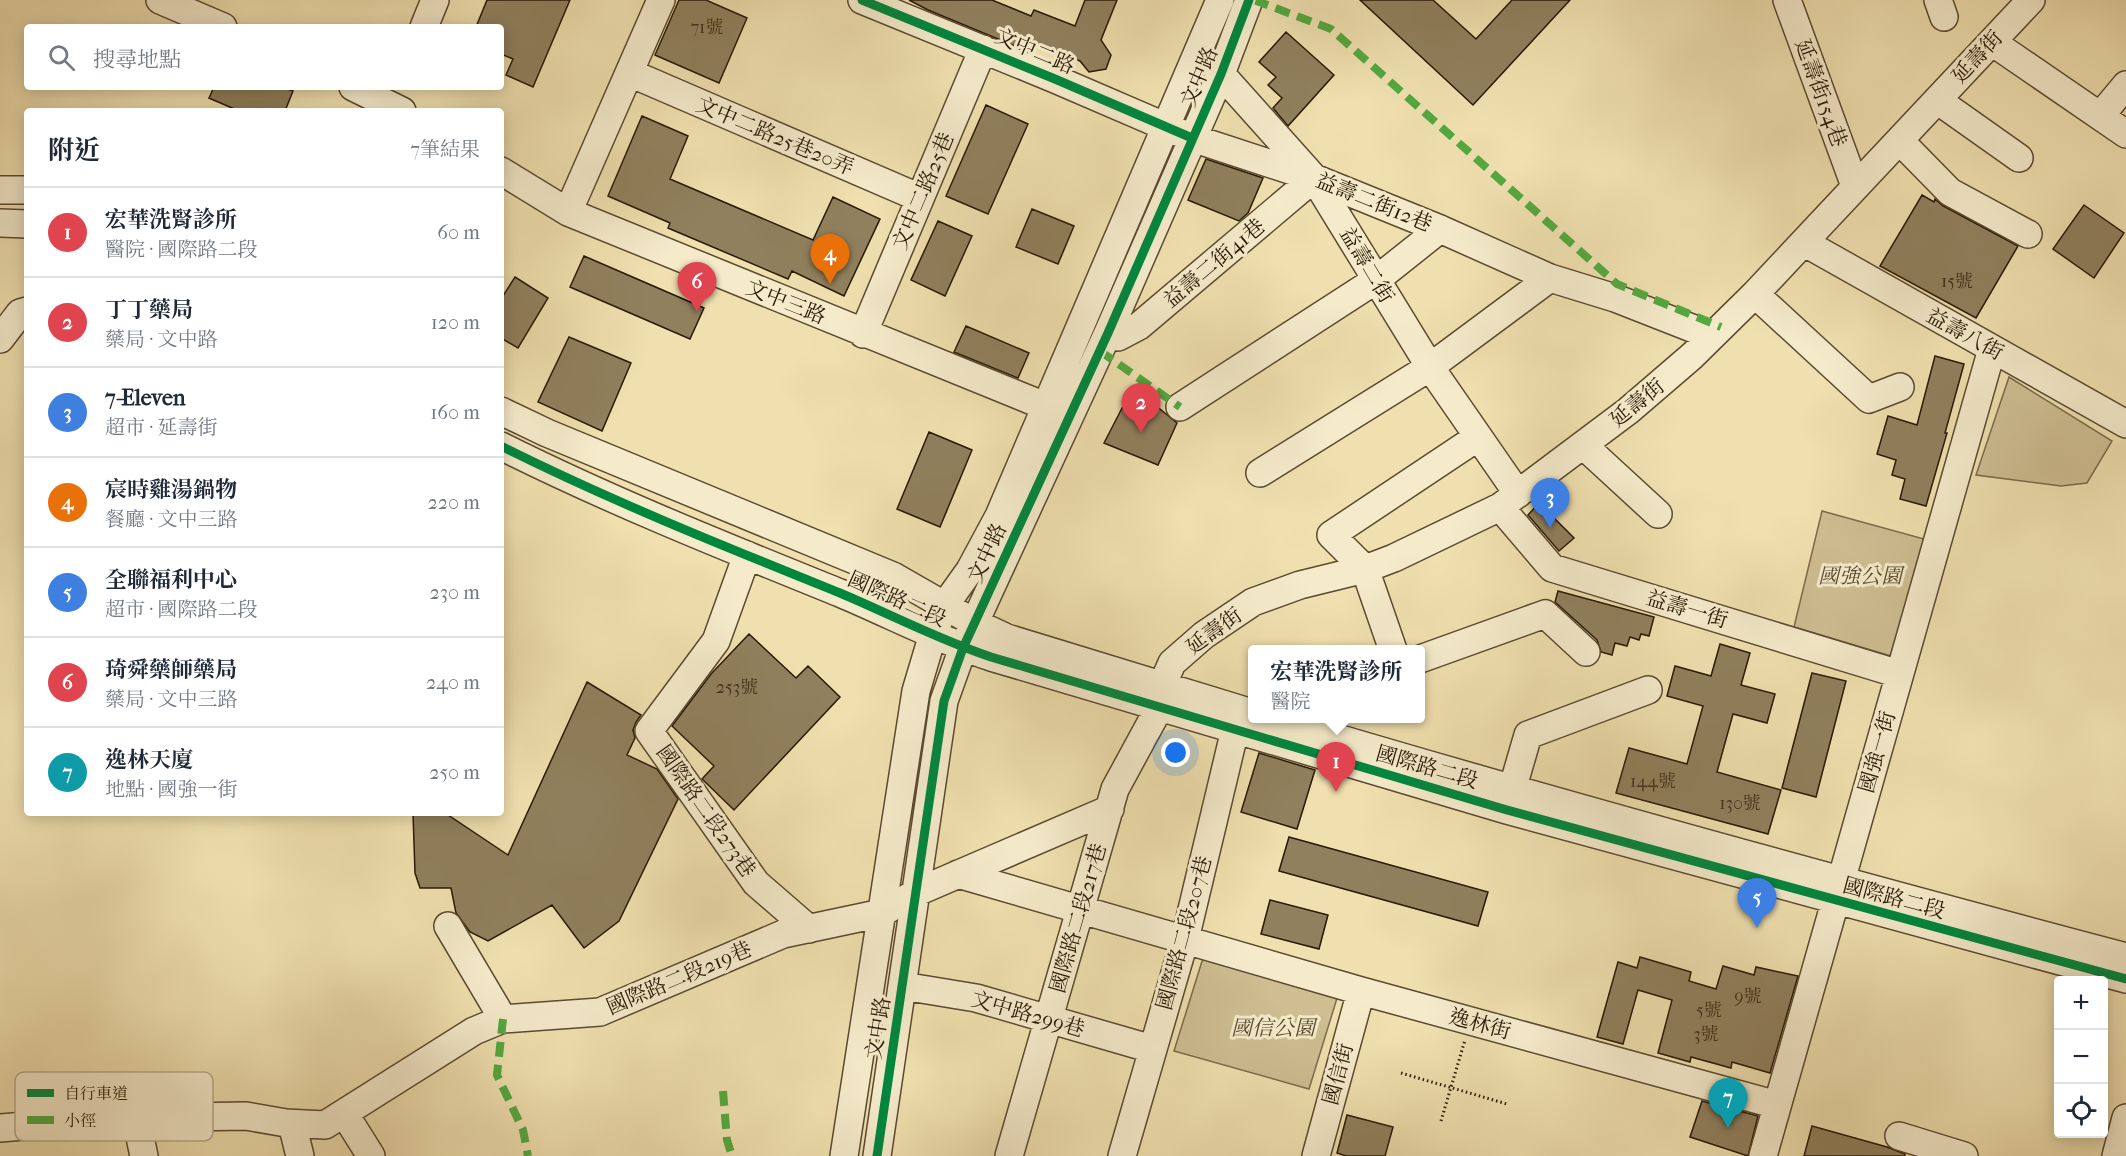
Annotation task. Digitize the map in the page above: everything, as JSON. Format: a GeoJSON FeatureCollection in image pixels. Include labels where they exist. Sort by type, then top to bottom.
{"type":"FeatureCollection","features":[{"type":"Feature","properties":{"kind":"street"},"geometry":{"type":"LineString","coordinates":[[160,0],[219,16]]}},
{"type":"Feature","properties":{"kind":"street"},"geometry":{"type":"LineString","coordinates":[[425,24],[435,0]]}},
{"type":"Feature","properties":{"kind":"street"},"geometry":{"type":"LineString","coordinates":[[568,212],[661,0]]}},
{"type":"Feature","properties":{"kind":"street","name":"文中二路"},"geometry":{"type":"LineString","coordinates":[[862,0],[1192,138]]}},
{"type":"Feature","properties":{"kind":"street","name":"文中路"},"geometry":{"type":"LineString","coordinates":[[844,1156],[916,691],[933,634],[945,604],[970,570],[999,516],[1220,0]]}},
{"type":"Feature","properties":{"kind":"street","name":"文中路"},"geometry":{"type":"LineString","coordinates":[[877,1156],[944,701],[963,648],[1108,333],[1221,74],[1249,0]]}},
{"type":"Feature","properties":{"kind":"street","name":"延壽街154巷"},"geometry":{"type":"LineString","coordinates":[[1787,0],[1855,186]]}},
{"type":"Feature","properties":{"kind":"street","name":"延壽街"},"geometry":{"type":"LineString","coordinates":[[1160,697],[1172,663],[1204,635],[1253,602],[1300,585],[1365,568],[1422,545],[1509,501],[1660,386],[1755,294],[2031,0]]}},
{"type":"Feature","properties":{"kind":"street"},"geometry":{"type":"LineString","coordinates":[[1992,42],[2126,134]]}},
{"type":"Feature","properties":{"kind":"street","name":"益壽二街"},"geometry":{"type":"LineString","coordinates":[[1201,47],[1221,74],[1314,178],[1430,367],[1478,437],[1509,501]]}},
{"type":"Feature","properties":{"kind":"street","name":"文中二路25巷"},"geometry":{"type":"LineString","coordinates":[[863,334],[983,49]]}},
{"type":"Feature","properties":{"kind":"street","name":"文中二路25巷20弄"},"geometry":{"type":"LineString","coordinates":[[630,73],[920,198]]}},
{"type":"Feature","properties":{"kind":"street"},"geometry":{"type":"LineString","coordinates":[[2101,115],[2126,85]]}},
{"type":"Feature","properties":{"kind":"street"},"geometry":{"type":"LineString","coordinates":[[361,90],[395,103]]}},
{"type":"Feature","properties":{"kind":"street"},"geometry":{"type":"LineString","coordinates":[[1937,100],[2019,158]]}},
{"type":"Feature","properties":{"kind":"street","name":"益壽二街12巷"},"geometry":{"type":"LineString","coordinates":[[1192,138],[1314,178],[1440,229],[1550,278],[1615,298],[1712,336]]}},
{"type":"Feature","properties":{"kind":"street"},"geometry":{"type":"LineString","coordinates":[[1900,141],[1950,192],[2028,234]]}},
{"type":"Feature","properties":{"kind":"street","name":"文中三路"},"geometry":{"type":"LineString","coordinates":[[504,173],[568,212],[863,334],[1045,406]]}},
{"type":"Feature","properties":{"kind":"street","name":"益壽二街41巷"},"geometry":{"type":"LineString","coordinates":[[1108,333],[1118,337],[1139,326],[1314,178]]}},
{"type":"Feature","properties":{"kind":"street"},"geometry":{"type":"LineString","coordinates":[[0,190],[24,190]]}},
{"type":"Feature","properties":{"kind":"street"},"geometry":{"type":"LineString","coordinates":[[0,223],[24,224]]}},
{"type":"Feature","properties":{"kind":"street"},"geometry":{"type":"LineString","coordinates":[[1180,407],[1376,280],[1440,229]]}},
{"type":"Feature","properties":{"kind":"street","name":"益壽八街"},"geometry":{"type":"LineString","coordinates":[[1804,243],[2126,424]]}},
{"type":"Feature","properties":{"kind":"street"},"geometry":{"type":"LineString","coordinates":[[1260,473],[1430,367],[1550,278]]}},
{"type":"Feature","properties":{"kind":"street"},"geometry":{"type":"LineString","coordinates":[[1755,294],[1869,399],[1900,387]]}},
{"type":"Feature","properties":{"kind":"street"},"geometry":{"type":"LineString","coordinates":[[0,339],[20,313],[24,312]]}},
{"type":"Feature","properties":{"kind":"street","name":"國強一街"},"geometry":{"type":"LineString","coordinates":[[1762,1156],[1992,349]]}},
{"type":"Feature","properties":{"kind":"street","name":"國際路二段"},"geometry":{"type":"LineString","coordinates":[[504,412],[547,433],[893,576],[975,623],[1018,642],[1160,697]]}},
{"type":"Feature","properties":{"kind":"street"},"geometry":{"type":"LineString","coordinates":[[1391,645],[1365,568],[1330,535],[1478,437]]}},
{"type":"Feature","properties":{"kind":"street"},"geometry":{"type":"LineString","coordinates":[[1583,445],[1658,514]]}},
{"type":"Feature","properties":{"kind":"street","name":"國際路二段"},"geometry":{"type":"LineString","coordinates":[[504,447],[591,489],[880,610],[963,648],[1242,717]]}},
{"type":"Feature","properties":{"kind":"street","name":"益壽一街"},"geometry":{"type":"LineString","coordinates":[[1509,501],[1552,568],[1899,674]]}},
{"type":"Feature","properties":{"kind":"street","name":"國際路二段273巷"},"geometry":{"type":"LineString","coordinates":[[747,555],[716,641],[650,731],[756,883],[809,929]]}},
{"type":"Feature","properties":{"kind":"street"},"geometry":{"type":"LineString","coordinates":[[1425,657],[1545,614],[1586,652]]}},
{"type":"Feature","properties":{"kind":"street"},"geometry":{"type":"LineString","coordinates":[[1512,790],[1528,735],[1648,690]]}},
{"type":"Feature","properties":{"kind":"street","name":"國際路二段217巷"},"geometry":{"type":"LineString","coordinates":[[1009,1156],[1115,789],[1160,697]]}},
{"type":"Feature","properties":{"kind":"street","name":"國際路二段207巷"},"geometry":{"type":"LineString","coordinates":[[1122,1156],[1185,939],[1242,717]]}},
{"type":"Feature","properties":{"kind":"street","name":"國際路二段"},"geometry":{"type":"LineString","coordinates":[[1259,723],[1507,810],[1837,891],[2126,957]]}},
{"type":"Feature","properties":{"kind":"street","name":"國際路二段"},"geometry":{"type":"LineString","coordinates":[[1287,723],[2126,979]]}},
{"type":"Feature","properties":{"kind":"street","name":"國際路二段219巷"},"geometry":{"type":"LineString","coordinates":[[213,1117],[246,1116],[291,1124],[325,1125],[474,1031],[503,1019],[600,1012],[783,934],[882,913],[917,892],[1110,809]]}},
{"type":"Feature","properties":{"kind":"street","name":"逸林街"},"geometry":{"type":"LineString","coordinates":[[958,874],[1361,991],[1777,1105]]}},
{"type":"Feature","properties":{"kind":"street"},"geometry":{"type":"LineString","coordinates":[[448,926],[503,1019]]}},
{"type":"Feature","properties":{"kind":"street","name":"文中路299巷"},"geometry":{"type":"LineString","coordinates":[[903,986],[976,998],[1152,1049]]}},
{"type":"Feature","properties":{"kind":"street","name":"國信街"},"geometry":{"type":"LineString","coordinates":[[1316,1156],[1361,991]]}},
{"type":"Feature","properties":{"kind":"street"},"geometry":{"type":"LineString","coordinates":[[344,1113],[371,1156]]}},
{"type":"Feature","properties":{"kind":"street"},"geometry":{"type":"LineString","coordinates":[[2115,1156],[2126,1118]]}},
{"type":"Feature","properties":{"kind":"street"},"geometry":{"type":"LineString","coordinates":[[291,1124],[300,1156]]}},
{"type":"Feature","properties":{"kind":"street","name":"國際路二段219巷"},"geometry":{"type":"LineString","coordinates":[[0,1128],[15,1127]]}},
{"type":"Feature","properties":{"kind":"street"},"geometry":{"type":"LineString","coordinates":[[1899,1136],[1964,1156]]}},
{"type":"Feature","properties":{"kind":"street"},"geometry":{"type":"LineString","coordinates":[[141,1141],[144,1156]]}},
{"type":"Feature","properties":{"kind":"path"},"geometry":{"type":"LineString","coordinates":[[1442,1121],[1470,1021]]}},
{"type":"Feature","properties":{"kind":"path"},"geometry":{"type":"LineString","coordinates":[[1401,1073],[1507,1104]]}},
{"type":"Feature","properties":{"kind":"green space"},"geometry":{"type":"Polygon","coordinates":[[[2009,377],[2112,441],[2087,483],[2061,486],[1976,475],[2009,377]]]}},
{"type":"Feature","properties":{"kind":"green space","name":"國強公園"},"geometry":{"type":"Polygon","coordinates":[[[1822,511],[1924,539],[1891,656],[1794,627],[1822,511]]]}},
{"type":"Feature","properties":{"kind":"green space","name":"國信公園"},"geometry":{"type":"Polygon","coordinates":[[[1203,958],[1338,995],[1309,1089],[1174,1051],[1203,958]]]}},
{"type":"Feature","properties":{"kind":"building"},"geometry":{"type":"Polygon","coordinates":[[[487,0],[570,0],[533,87],[506,75],[513,59],[504,55],[504,24],[477,24],[487,0]]]}},
{"type":"Feature","properties":{"kind":"building"},"geometry":{"type":"Polygon","coordinates":[[[679,0],[706,0],[747,18],[719,83],[655,55],[679,0]]]}},
{"type":"Feature","properties":{"kind":"building"},"geometry":{"type":"Polygon","coordinates":[[[909,0],[992,0],[1031,16],[1034,10],[1075,26],[1085,0],[1117,0],[1101,40],[1111,55],[1106,69],[1089,72],[1080,61],[1036,44],[1032,53],[909,0]]]}},
{"type":"Feature","properties":{"kind":"building"},"geometry":{"type":"Polygon","coordinates":[[[1360,0],[1433,0],[1476,39],[1512,0],[1570,0],[1473,105],[1360,0]]]}},
{"type":"Feature","properties":{"kind":"building"},"geometry":{"type":"Polygon","coordinates":[[[1286,32],[1334,75],[1288,126],[1273,108],[1282,98],[1268,85],[1276,77],[1259,62],[1286,32]]]}},
{"type":"Feature","properties":{"kind":"building"},"geometry":{"type":"Polygon","coordinates":[[[213,90],[293,91],[286,108],[232,108],[209,98],[213,90]]]}},
{"type":"Feature","properties":{"kind":"building"},"geometry":{"type":"Polygon","coordinates":[[[986,105],[1028,124],[988,214],[946,196],[986,105]]]}},
{"type":"Feature","properties":{"kind":"building"},"geometry":{"type":"Polygon","coordinates":[[[642,116],[688,136],[670,179],[813,240],[833,197],[880,219],[844,296],[792,271],[788,279],[668,228],[670,223],[608,196],[642,116]]]}},
{"type":"Feature","properties":{"kind":"building"},"geometry":{"type":"Polygon","coordinates":[[[1206,159],[1263,178],[1248,213],[1239,221],[1188,200],[1206,159]]]}},
{"type":"Feature","properties":{"kind":"building"},"geometry":{"type":"Polygon","coordinates":[[[1922,195],[1934,202],[1935,199],[1943,206],[2018,246],[1976,318],[1880,266],[1922,195]]]}},
{"type":"Feature","properties":{"kind":"building"},"geometry":{"type":"Polygon","coordinates":[[[2084,205],[2124,233],[2094,278],[2053,249],[2084,205]]]}},
{"type":"Feature","properties":{"kind":"building"},"geometry":{"type":"Polygon","coordinates":[[[1032,209],[1074,226],[1058,264],[1016,247],[1032,209]]]}},
{"type":"Feature","properties":{"kind":"building"},"geometry":{"type":"Polygon","coordinates":[[[938,221],[972,236],[945,296],[911,280],[938,221]]]}},
{"type":"Feature","properties":{"kind":"building"},"geometry":{"type":"Polygon","coordinates":[[[584,256],[704,308],[690,339],[570,287],[584,256]]]}},
{"type":"Feature","properties":{"kind":"building"},"geometry":{"type":"Polygon","coordinates":[[[515,277],[548,298],[518,348],[504,340],[504,294],[515,277]]]}},
{"type":"Feature","properties":{"kind":"building"},"geometry":{"type":"Polygon","coordinates":[[[966,326],[1029,353],[1018,378],[954,352],[966,326]]]}},
{"type":"Feature","properties":{"kind":"building"},"geometry":{"type":"Polygon","coordinates":[[[569,337],[631,363],[602,431],[538,402],[569,337]]]}},
{"type":"Feature","properties":{"kind":"building"},"geometry":{"type":"Polygon","coordinates":[[[1935,356],[1964,364],[1926,506],[1900,499],[1905,479],[1892,475],[1896,460],[1877,454],[1888,416],[1917,425],[1935,356]]]}},
{"type":"Feature","properties":{"kind":"building"},"geometry":{"type":"Polygon","coordinates":[[[1133,387],[1177,423],[1158,465],[1104,443],[1133,387]]]}},
{"type":"Feature","properties":{"kind":"building"},"geometry":{"type":"Polygon","coordinates":[[[929,432],[972,450],[940,527],[897,509],[929,432]]]}},
{"type":"Feature","properties":{"kind":"building"},"geometry":{"type":"Polygon","coordinates":[[[1539,503],[1574,538],[1559,551],[1528,515],[1539,503]]]}},
{"type":"Feature","properties":{"kind":"building"},"geometry":{"type":"Polygon","coordinates":[[[1558,591],[1654,617],[1649,636],[1641,634],[1639,640],[1630,637],[1627,646],[1615,643],[1612,655],[1601,652],[1597,640],[1555,602],[1558,591]]]}},
{"type":"Feature","properties":{"kind":"building"},"geometry":{"type":"Polygon","coordinates":[[[749,634],[796,678],[808,666],[840,697],[734,810],[702,779],[714,766],[672,726],[711,674],[749,634]]]}},
{"type":"Feature","properties":{"kind":"building"},"geometry":{"type":"Polygon","coordinates":[[[1720,644],[1750,653],[1741,685],[1775,694],[1767,723],[1733,714],[1717,772],[1781,790],[1768,834],[1616,793],[1629,748],[1687,764],[1703,706],[1667,696],[1675,666],[1711,676],[1720,644]]]}},
{"type":"Feature","properties":{"kind":"building"},"geometry":{"type":"Polygon","coordinates":[[[1812,673],[1846,681],[1816,797],[1782,788],[1812,673]]]}},
{"type":"Feature","properties":{"kind":"building"},"geometry":{"type":"Polygon","coordinates":[[[587,682],[641,715],[633,730],[635,738],[627,755],[657,769],[678,799],[619,921],[584,948],[552,905],[488,941],[470,932],[456,913],[451,888],[420,888],[415,873],[413,816],[450,816],[508,855],[587,682]]]}},
{"type":"Feature","properties":{"kind":"building"},"geometry":{"type":"Polygon","coordinates":[[[1259,753],[1315,770],[1297,829],[1241,812],[1259,753]]]}},
{"type":"Feature","properties":{"kind":"building"},"geometry":{"type":"Polygon","coordinates":[[[1289,837],[1488,892],[1478,926],[1279,871],[1289,837]]]}},
{"type":"Feature","properties":{"kind":"building"},"geometry":{"type":"Polygon","coordinates":[[[1270,900],[1328,915],[1319,949],[1261,934],[1270,900]]]}},
{"type":"Feature","properties":{"kind":"building"},"geometry":{"type":"Polygon","coordinates":[[[1640,957],[1691,972],[1689,981],[1716,989],[1723,966],[1754,975],[1756,967],[1798,976],[1770,1073],[1732,1062],[1731,1068],[1691,1057],[1690,1062],[1658,1053],[1672,1000],[1638,990],[1623,1044],[1597,1037],[1618,962],[1637,968],[1640,957]]]}},
{"type":"Feature","properties":{"kind":"building"},"geometry":{"type":"Polygon","coordinates":[[[1702,1101],[1758,1116],[1748,1156],[1690,1137],[1702,1101]]]}},
{"type":"Feature","properties":{"kind":"building"},"geometry":{"type":"Polygon","coordinates":[[[1347,1115],[1393,1127],[1385,1156],[1346,1156],[1337,1153],[1347,1115]]]}},
{"type":"Feature","properties":{"kind":"building"},"geometry":{"type":"Polygon","coordinates":[[[1812,1126],[1887,1147],[1905,1156],[1804,1156],[1812,1126]]]}},
{"type":"Feature","properties":{"kind":"marked path"},"geometry":{"type":"LineString","coordinates":[[1254,0],[1331,29],[1617,284],[1721,327]]}},
{"type":"Feature","properties":{"kind":"marked path"},"geometry":{"type":"LineString","coordinates":[[1100,351],[1180,407]]}},
{"type":"Feature","properties":{"kind":"marked path"},"geometry":{"type":"LineString","coordinates":[[503,1019],[497,1075],[523,1130],[528,1156]]}},
{"type":"Feature","properties":{"kind":"marked path"},"geometry":{"type":"LineString","coordinates":[[723,1091],[727,1140],[732,1156]]}},
{"type":"Feature","properties":{"kind":"cycle path"},"geometry":{"type":"LineString","coordinates":[[862,0],[1192,138]]}},
{"type":"Feature","properties":{"kind":"cycle path"},"geometry":{"type":"LineString","coordinates":[[877,1156],[944,701],[963,648],[1108,333],[1221,74],[1249,0]]}},
{"type":"Feature","properties":{"kind":"cycle path"},"geometry":{"type":"LineString","coordinates":[[504,447],[669,523],[840,593],[952,643],[991,657],[1507,810],[2126,979]]}},
{"type":"Feature","properties":{"kind":"place","name":"宸時雞湯鍋物"},"geometry":{"type":"Point","coordinates":[830,284]}},
{"type":"Feature","properties":{"kind":"place","name":"琦舜藥師藥局"},"geometry":{"type":"Point","coordinates":[697,312]}},
{"type":"Feature","properties":{"kind":"place","name":"丁丁藥局"},"geometry":{"type":"Point","coordinates":[1141,433]}},
{"type":"Feature","properties":{"kind":"place","name":"7-Eleven"},"geometry":{"type":"Point","coordinates":[1550,528]}},
{"type":"Feature","properties":{"kind":"place","name":"宏華洗腎診所"},"geometry":{"type":"Point","coordinates":[1336,792]}},
{"type":"Feature","properties":{"kind":"place","name":"全聯福利中心"},"geometry":{"type":"Point","coordinates":[1757,928]}},
{"type":"Feature","properties":{"kind":"place","name":"逸林天廈"},"geometry":{"type":"Point","coordinates":[1728,1128]}}]}
